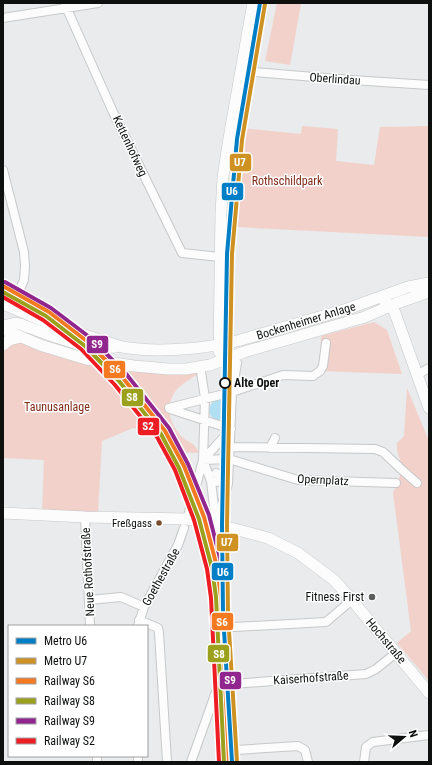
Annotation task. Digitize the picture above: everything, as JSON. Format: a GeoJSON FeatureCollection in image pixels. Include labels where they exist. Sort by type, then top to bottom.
{"type":"FeatureCollection","features":[{"type":"Feature","properties":{"kind":"main road"},"geometry":{"type":"LineString","coordinates":[[220,361],[220,213],[223,177],[228,138],[253,3]]}},
{"type":"Feature","properties":{"kind":"main road","name":"Bockenheimer Anlage"},"geometry":{"type":"LineString","coordinates":[[219,345],[253,337],[377,299],[408,287],[429,283]]}},
{"type":"Feature","properties":{"kind":"main road","name":"Bockenheimer Anlage"},"geometry":{"type":"LineString","coordinates":[[237,358],[365,317],[412,297],[429,292]]}},
{"type":"Feature","properties":{"kind":"main road"},"geometry":{"type":"LineString","coordinates":[[377,299],[391,306],[429,408]]}},
{"type":"Feature","properties":{"kind":"main road"},"geometry":{"type":"LineString","coordinates":[[3,326],[6,307],[53,325],[122,347]]}},
{"type":"Feature","properties":{"kind":"main road"},"geometry":{"type":"LineString","coordinates":[[3,326],[20,324],[65,340],[104,348],[122,347],[169,349],[219,345]]}},
{"type":"Feature","properties":{"kind":"main road"},"geometry":{"type":"LineString","coordinates":[[3,326],[21,337],[40,345],[86,359],[134,366],[168,369],[201,368],[220,361],[237,358]]}},
{"type":"Feature","properties":{"kind":"main road"},"geometry":{"type":"LineString","coordinates":[[3,345],[10,340],[21,337]]}},
{"type":"Feature","properties":{"kind":"main road","name":"Hochstraße"},"geometry":{"type":"LineString","coordinates":[[3,513],[85,517],[187,519],[216,524],[268,538],[298,553],[324,572],[352,600],[429,693]]}},
{"type":"Feature","properties":{"kind":"street"},"geometry":{"type":"LineString","coordinates":[[3,18],[66,6],[98,3]]}},
{"type":"Feature","properties":{"kind":"street","name":"Kettenhofweg"},"geometry":{"type":"LineString","coordinates":[[66,6],[113,112],[182,253],[220,257]]}},
{"type":"Feature","properties":{"kind":"street","name":"Oberlindau"},"geometry":{"type":"LineString","coordinates":[[241,71],[429,85]]}},
{"type":"Feature","properties":{"kind":"street"},"geometry":{"type":"LineString","coordinates":[[3,170],[24,252],[25,266],[24,280],[6,307]]}},
{"type":"Feature","properties":{"kind":"street"},"geometry":{"type":"LineString","coordinates":[[231,429],[169,408],[232,392],[284,375],[314,376],[323,366],[326,343]]}},
{"type":"Feature","properties":{"kind":"street"},"geometry":{"type":"LineString","coordinates":[[216,524],[228,482],[232,392],[237,358]]}},
{"type":"Feature","properties":{"kind":"street"},"geometry":{"type":"LineString","coordinates":[[417,375],[429,368]]}},
{"type":"Feature","properties":{"kind":"street"},"geometry":{"type":"LineString","coordinates":[[188,516],[204,460],[205,398],[201,372]]}},
{"type":"Feature","properties":{"kind":"street"},"geometry":{"type":"LineString","coordinates":[[204,460],[231,429]]}},
{"type":"Feature","properties":{"kind":"street"},"geometry":{"type":"LineString","coordinates":[[270,448],[275,438]]}},
{"type":"Feature","properties":{"kind":"street"},"geometry":{"type":"LineString","coordinates":[[230,447],[375,449],[383,452],[417,483]]}},
{"type":"Feature","properties":{"kind":"street","name":"Opernplatz"},"geometry":{"type":"LineString","coordinates":[[204,460],[229,459],[298,480],[396,483]]}},
{"type":"Feature","properties":{"kind":"street"},"geometry":{"type":"LineString","coordinates":[[204,460],[217,476],[228,482]]}},
{"type":"Feature","properties":{"kind":"street"},"geometry":{"type":"LineString","coordinates":[[217,476],[216,524],[222,762]]}},
{"type":"Feature","properties":{"kind":"street","name":"Neue Rothofstraße"},"geometry":{"type":"LineString","coordinates":[[85,517],[90,625]]}},
{"type":"Feature","properties":{"kind":"street","name":"Goethestraße"},"geometry":{"type":"LineString","coordinates":[[138,623],[144,607],[178,545],[184,528]]}},
{"type":"Feature","properties":{"kind":"street"},"geometry":{"type":"LineString","coordinates":[[89,600],[121,597],[144,607]]}},
{"type":"Feature","properties":{"kind":"street"},"geometry":{"type":"LineString","coordinates":[[218,628],[326,622],[352,600]]}},
{"type":"Feature","properties":{"kind":"street"},"geometry":{"type":"LineString","coordinates":[[148,626],[158,628],[159,633],[166,762]]}},
{"type":"Feature","properties":{"kind":"street","name":"Kaiserhofstraße"},"geometry":{"type":"LineString","coordinates":[[219,685],[370,673],[396,653]]}},
{"type":"Feature","properties":{"kind":"street"},"geometry":{"type":"LineString","coordinates":[[191,762],[219,685]]}},
{"type":"Feature","properties":{"kind":"street"},"geometry":{"type":"LineString","coordinates":[[364,762],[366,747],[373,742],[429,735]]}},
{"type":"Feature","properties":{"kind":"street"},"geometry":{"type":"LineString","coordinates":[[221,751],[298,746],[305,750],[308,762]]}},
{"type":"Feature","properties":{"kind":"green space"},"geometry":{"type":"Polygon","coordinates":[[[277,3],[301,4],[290,65],[265,61],[277,3]]]}},
{"type":"Feature","properties":{"kind":"green space","name":"Rothschildpark"},"geometry":{"type":"Polygon","coordinates":[[[302,126],[338,129],[336,161],[374,165],[380,127],[429,126],[429,237],[236,227],[242,128],[301,134],[302,126]]]}},
{"type":"Feature","properties":{"kind":"green space"},"geometry":{"type":"Polygon","coordinates":[[[374,322],[387,330],[402,374],[320,371],[321,336],[374,322]]]}},
{"type":"Feature","properties":{"kind":"green space","name":"Taunusanlage"},"geometry":{"type":"Polygon","coordinates":[[[33,342],[86,359],[201,372],[182,384],[174,394],[170,407],[170,416],[176,430],[182,437],[193,444],[199,453],[161,452],[162,433],[133,428],[102,441],[98,513],[42,512],[44,460],[3,458],[3,344],[33,342]]]}},
{"type":"Feature","properties":{"kind":"green space"},"geometry":{"type":"Polygon","coordinates":[[[407,388],[429,441],[429,681],[397,643],[411,631],[393,493],[401,472],[397,443],[404,436],[407,388]]]}},
{"type":"Feature","properties":{"kind":"water"},"geometry":{"type":"Polygon","coordinates":[[[219,400],[226,403],[229,410],[226,417],[219,420],[212,417],[209,410],[212,403],[219,400]]]}},
{"type":"Feature","properties":{"kind":"metro line","name":"U6"},"geometry":{"type":"LineString","coordinates":[[232,762],[223,614],[222,525],[227,254],[237,139],[260,3]]}},
{"type":"Feature","properties":{"kind":"metro line","name":"U7"},"geometry":{"type":"LineString","coordinates":[[237,762],[228,614],[227,525],[232,254],[242,140],[265,4]]}},
{"type":"Feature","properties":{"kind":"rail line","name":"S9"},"geometry":{"type":"LineString","coordinates":[[5,282],[51,308],[92,339],[127,375],[169,428],[188,464],[209,515],[222,566],[226,597],[234,762]]}},
{"type":"Feature","properties":{"kind":"rail line","name":"S6"},"geometry":{"type":"LineString","coordinates":[[3,286],[49,312],[88,342],[123,378],[165,431],[184,466],[204,517],[217,567],[221,597],[229,762]]}},
{"type":"Feature","properties":{"kind":"rail line","name":"S8"},"geometry":{"type":"LineString","coordinates":[[3,292],[46,316],[85,346],[119,381],[161,434],[179,468],[199,519],[212,568],[216,597],[224,762]]}},
{"type":"Feature","properties":{"kind":"rail line","name":"S2"},"geometry":{"type":"LineString","coordinates":[[3,297],[43,320],[81,349],[115,385],[157,437],[175,470],[194,520],[207,569],[211,598],[219,762]]}},
{"type":"Feature","properties":{"kind":"place","name":"Alte Oper"},"geometry":{"type":"Point","coordinates":[225,383]}},
{"type":"Feature","properties":{"kind":"place","name":"Freßgass"},"geometry":{"type":"Point","coordinates":[159,523]}},
{"type":"Feature","properties":{"kind":"place","name":"Fitness First"},"geometry":{"type":"Point","coordinates":[372,597]}}]}
